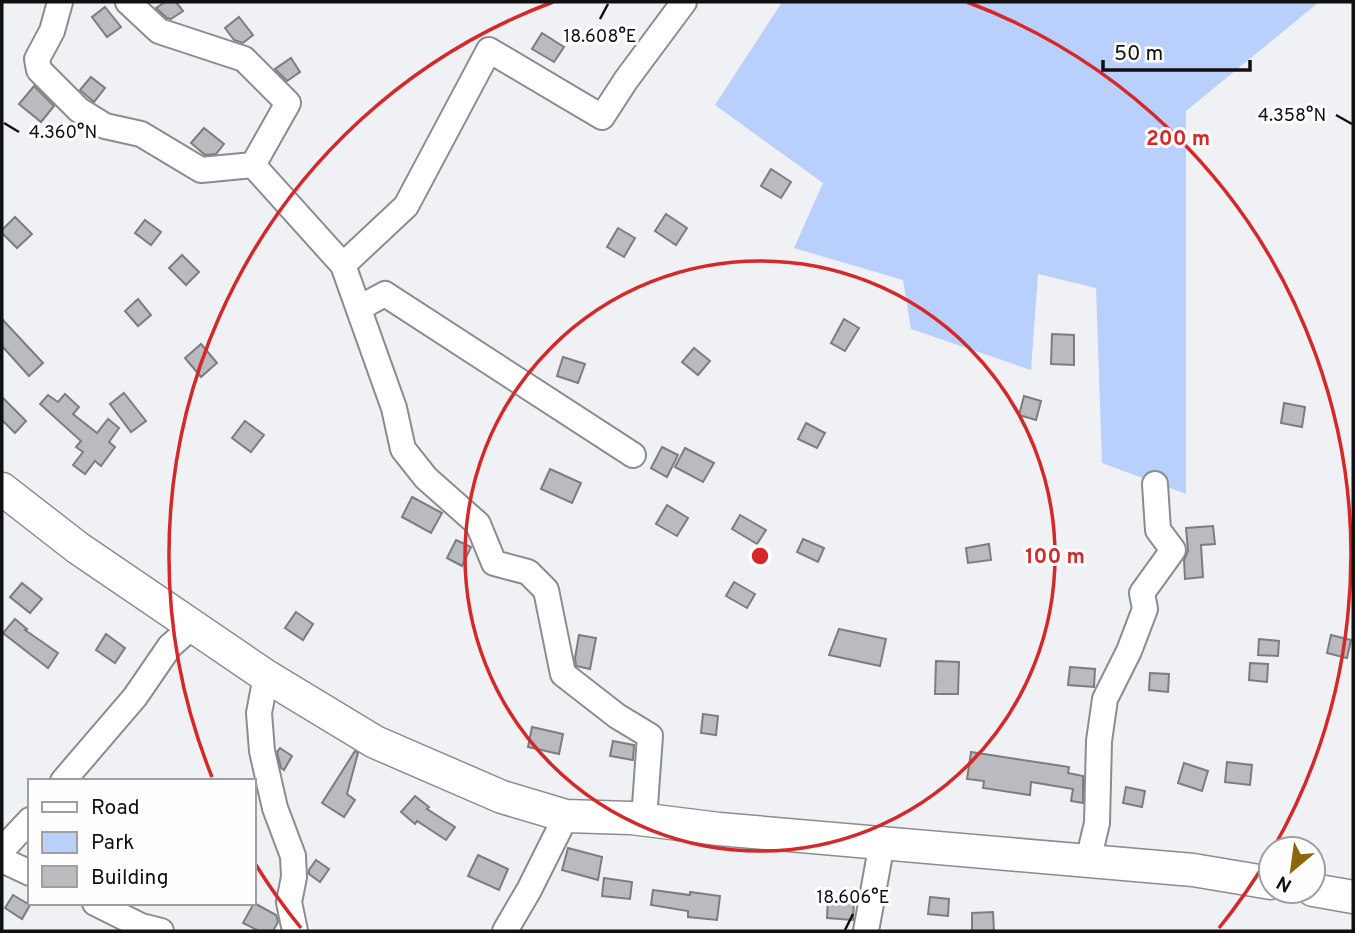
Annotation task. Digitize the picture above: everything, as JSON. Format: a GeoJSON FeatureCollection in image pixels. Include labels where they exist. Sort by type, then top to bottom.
{"type":"FeatureCollection","features":[{"type":"Feature","properties":{"kind":"main road"},"geometry":{"type":"LineString","coordinates":[[2,489],[78,548],[266,676],[375,742],[502,797],[566,816],[644,819],[719,829],[1193,870],[1257,881]]}},
{"type":"Feature","properties":{"kind":"main road"},"geometry":{"type":"LineString","coordinates":[[1327,892],[1353,897]]}},
{"type":"Feature","properties":{"kind":"street"},"geometry":{"type":"LineString","coordinates":[[60,2],[52,31],[37,60],[39,70],[79,110],[105,126],[141,134],[201,170],[253,165]]}},
{"type":"Feature","properties":{"kind":"street"},"geometry":{"type":"LineString","coordinates":[[128,2],[159,32],[243,60],[288,103],[253,165]]}},
{"type":"Feature","properties":{"kind":"street"},"geometry":{"type":"LineString","coordinates":[[343,265],[406,206],[489,50],[602,117],[684,2]]}},
{"type":"Feature","properties":{"kind":"street"},"geometry":{"type":"LineString","coordinates":[[253,165],[343,265],[394,408],[403,449],[426,478],[478,524],[494,562],[528,572],[546,590],[563,674],[617,716],[650,736],[644,819]]}},
{"type":"Feature","properties":{"kind":"street"},"geometry":{"type":"LineString","coordinates":[[359,308],[385,294],[633,455]]}},
{"type":"Feature","properties":{"kind":"street"},"geometry":{"type":"LineString","coordinates":[[1088,861],[1097,823],[1099,741],[1105,699],[1129,651],[1145,610],[1142,593],[1173,550],[1157,530],[1155,484]]}},
{"type":"Feature","properties":{"kind":"street"},"geometry":{"type":"LineString","coordinates":[[65,779],[135,697],[170,646],[193,626]]}},
{"type":"Feature","properties":{"kind":"street"},"geometry":{"type":"LineString","coordinates":[[266,676],[259,713],[262,751],[275,808],[293,856],[294,877],[289,902],[295,931]]}},
{"type":"Feature","properties":{"kind":"street"},"geometry":{"type":"LineString","coordinates":[[505,931],[566,816]]}},
{"type":"Feature","properties":{"kind":"street"},"geometry":{"type":"LineString","coordinates":[[2,850],[28,822]]}},
{"type":"Feature","properties":{"kind":"street"},"geometry":{"type":"LineString","coordinates":[[866,931],[882,843]]}},
{"type":"Feature","properties":{"kind":"street"},"geometry":{"type":"LineString","coordinates":[[2,860],[28,872]]}},
{"type":"Feature","properties":{"kind":"street"},"geometry":{"type":"LineString","coordinates":[[99,905],[141,926],[161,931]]}},
{"type":"Feature","properties":{"kind":"green space"},"geometry":{"type":"Polygon","coordinates":[[[782,2],[1319,2],[1186,111],[1186,494],[1102,463],[1096,288],[1038,274],[1031,370],[911,329],[903,280],[794,248],[823,183],[715,105],[782,2]]]}},
{"type":"Feature","properties":{"kind":"building"},"geometry":{"type":"Polygon","coordinates":[[[165,2],[176,2],[183,11],[171,19],[167,18],[156,8],[165,2]]]}},
{"type":"Feature","properties":{"kind":"building"},"geometry":{"type":"Polygon","coordinates":[[[105,7],[121,27],[107,37],[92,17],[105,7]]]}},
{"type":"Feature","properties":{"kind":"building"},"geometry":{"type":"Polygon","coordinates":[[[239,17],[253,35],[243,43],[234,40],[225,28],[239,17]]]}},
{"type":"Feature","properties":{"kind":"building"},"geometry":{"type":"Polygon","coordinates":[[[542,33],[564,47],[554,62],[532,49],[542,33]]]}},
{"type":"Feature","properties":{"kind":"building"},"geometry":{"type":"Polygon","coordinates":[[[291,58],[300,72],[287,81],[275,69],[291,58]]]}},
{"type":"Feature","properties":{"kind":"building"},"geometry":{"type":"Polygon","coordinates":[[[91,77],[105,88],[94,102],[80,90],[91,77]]]}},
{"type":"Feature","properties":{"kind":"building"},"geometry":{"type":"Polygon","coordinates":[[[34,86],[54,106],[41,122],[19,104],[34,86]]]}},
{"type":"Feature","properties":{"kind":"building"},"geometry":{"type":"Polygon","coordinates":[[[204,128],[224,144],[216,154],[205,155],[191,143],[204,128]]]}},
{"type":"Feature","properties":{"kind":"building"},"geometry":{"type":"Polygon","coordinates":[[[771,169],[791,182],[781,198],[761,186],[771,169]]]}},
{"type":"Feature","properties":{"kind":"building"},"geometry":{"type":"Polygon","coordinates":[[[666,214],[687,228],[676,245],[655,231],[666,214]]]}},
{"type":"Feature","properties":{"kind":"building"},"geometry":{"type":"Polygon","coordinates":[[[15,217],[32,234],[17,248],[2,233],[15,217]]]}},
{"type":"Feature","properties":{"kind":"building"},"geometry":{"type":"Polygon","coordinates":[[[145,220],[161,232],[151,245],[135,233],[145,220]]]}},
{"type":"Feature","properties":{"kind":"building"},"geometry":{"type":"Polygon","coordinates":[[[618,228],[635,238],[624,257],[607,247],[618,228]]]}},
{"type":"Feature","properties":{"kind":"building"},"geometry":{"type":"Polygon","coordinates":[[[182,255],[199,272],[186,285],[169,268],[182,255]]]}},
{"type":"Feature","properties":{"kind":"building"},"geometry":{"type":"Polygon","coordinates":[[[138,299],[151,315],[138,326],[125,311],[138,299]]]}},
{"type":"Feature","properties":{"kind":"building"},"geometry":{"type":"Polygon","coordinates":[[[2,319],[43,363],[29,376],[2,346],[2,319]]]}},
{"type":"Feature","properties":{"kind":"building"},"geometry":{"type":"Polygon","coordinates":[[[844,319],[859,328],[845,351],[831,343],[844,319]]]}},
{"type":"Feature","properties":{"kind":"building"},"geometry":{"type":"Polygon","coordinates":[[[1052,334],[1074,335],[1074,365],[1051,364],[1052,334]]]}},
{"type":"Feature","properties":{"kind":"building"},"geometry":{"type":"Polygon","coordinates":[[[201,344],[217,363],[201,377],[185,358],[201,344]]]}},
{"type":"Feature","properties":{"kind":"building"},"geometry":{"type":"Polygon","coordinates":[[[694,348],[710,361],[698,375],[682,362],[694,348]]]}},
{"type":"Feature","properties":{"kind":"building"},"geometry":{"type":"Polygon","coordinates":[[[563,357],[585,364],[578,383],[557,376],[563,357]]]}},
{"type":"Feature","properties":{"kind":"building"},"geometry":{"type":"Polygon","coordinates":[[[124,393],[146,421],[131,432],[110,404],[124,393]]]}},
{"type":"Feature","properties":{"kind":"building"},"geometry":{"type":"Polygon","coordinates":[[[65,394],[79,407],[73,414],[97,433],[108,419],[119,428],[109,442],[115,447],[101,466],[95,461],[85,474],[73,465],[83,452],[76,447],[81,441],[40,404],[48,395],[58,402],[65,394]]]}},
{"type":"Feature","properties":{"kind":"building"},"geometry":{"type":"Polygon","coordinates":[[[1024,396],[1041,401],[1036,420],[1019,415],[1024,396]]]}},
{"type":"Feature","properties":{"kind":"building"},"geometry":{"type":"Polygon","coordinates":[[[2,397],[26,421],[15,433],[2,420],[2,397]]]}},
{"type":"Feature","properties":{"kind":"building"},"geometry":{"type":"Polygon","coordinates":[[[1284,403],[1305,407],[1302,427],[1281,423],[1284,403]]]}},
{"type":"Feature","properties":{"kind":"building"},"geometry":{"type":"Polygon","coordinates":[[[245,421],[264,435],[251,452],[232,438],[245,421]]]}},
{"type":"Feature","properties":{"kind":"building"},"geometry":{"type":"Polygon","coordinates":[[[806,423],[825,433],[817,448],[798,439],[806,423]]]}},
{"type":"Feature","properties":{"kind":"building"},"geometry":{"type":"Polygon","coordinates":[[[662,447],[678,455],[667,477],[651,468],[662,447]]]}},
{"type":"Feature","properties":{"kind":"building"},"geometry":{"type":"Polygon","coordinates":[[[685,448],[714,463],[703,482],[675,467],[685,448]]]}},
{"type":"Feature","properties":{"kind":"building"},"geometry":{"type":"Polygon","coordinates":[[[550,469],[581,483],[572,503],[541,489],[550,469]]]}},
{"type":"Feature","properties":{"kind":"building"},"geometry":{"type":"Polygon","coordinates":[[[412,497],[442,513],[431,533],[402,517],[412,497]]]}},
{"type":"Feature","properties":{"kind":"building"},"geometry":{"type":"Polygon","coordinates":[[[667,505],[688,518],[677,536],[656,524],[667,505]]]}},
{"type":"Feature","properties":{"kind":"building"},"geometry":{"type":"Polygon","coordinates":[[[740,515],[766,530],[757,544],[732,529],[740,515]]]}},
{"type":"Feature","properties":{"kind":"building"},"geometry":{"type":"Polygon","coordinates":[[[1213,526],[1215,544],[1201,545],[1203,577],[1185,579],[1184,560],[1188,551],[1186,528],[1213,526]]]}},
{"type":"Feature","properties":{"kind":"building"},"geometry":{"type":"Polygon","coordinates":[[[803,539],[824,548],[818,562],[797,552],[803,539]]]}},
{"type":"Feature","properties":{"kind":"building"},"geometry":{"type":"Polygon","coordinates":[[[456,540],[471,547],[462,566],[447,558],[456,540]]]}},
{"type":"Feature","properties":{"kind":"building"},"geometry":{"type":"Polygon","coordinates":[[[989,544],[991,560],[968,563],[966,548],[989,544]]]}},
{"type":"Feature","properties":{"kind":"building"},"geometry":{"type":"Polygon","coordinates":[[[734,582],[755,594],[747,608],[726,596],[734,582]]]}},
{"type":"Feature","properties":{"kind":"building"},"geometry":{"type":"Polygon","coordinates":[[[22,583],[42,599],[30,613],[10,597],[22,583]]]}},
{"type":"Feature","properties":{"kind":"building"},"geometry":{"type":"Polygon","coordinates":[[[296,612],[313,624],[303,640],[285,628],[296,612]]]}},
{"type":"Feature","properties":{"kind":"building"},"geometry":{"type":"Polygon","coordinates":[[[15,619],[27,629],[25,630],[58,653],[48,668],[3,633],[15,619]]]}},
{"type":"Feature","properties":{"kind":"building"},"geometry":{"type":"Polygon","coordinates":[[[839,629],[886,639],[880,666],[829,655],[839,629]]]}},
{"type":"Feature","properties":{"kind":"building"},"geometry":{"type":"Polygon","coordinates":[[[106,634],[125,648],[115,663],[96,650],[106,634]]]}},
{"type":"Feature","properties":{"kind":"building"},"geometry":{"type":"Polygon","coordinates":[[[579,635],[596,638],[590,669],[576,666],[579,635]]]}},
{"type":"Feature","properties":{"kind":"building"},"geometry":{"type":"Polygon","coordinates":[[[1331,635],[1351,640],[1347,658],[1327,653],[1331,635]]]}},
{"type":"Feature","properties":{"kind":"building"},"geometry":{"type":"Polygon","coordinates":[[[1259,639],[1279,641],[1278,656],[1258,655],[1259,639]]]}},
{"type":"Feature","properties":{"kind":"building"},"geometry":{"type":"Polygon","coordinates":[[[936,661],[959,662],[958,694],[935,694],[936,661]]]}},
{"type":"Feature","properties":{"kind":"building"},"geometry":{"type":"Polygon","coordinates":[[[1250,663],[1268,664],[1267,682],[1249,680],[1250,663]]]}},
{"type":"Feature","properties":{"kind":"building"},"geometry":{"type":"Polygon","coordinates":[[[1070,667],[1095,669],[1094,687],[1068,685],[1070,667]]]}},
{"type":"Feature","properties":{"kind":"building"},"geometry":{"type":"Polygon","coordinates":[[[1150,673],[1169,674],[1168,692],[1149,690],[1150,673]]]}},
{"type":"Feature","properties":{"kind":"building"},"geometry":{"type":"Polygon","coordinates":[[[703,714],[718,716],[716,735],[701,733],[703,714]]]}},
{"type":"Feature","properties":{"kind":"building"},"geometry":{"type":"Polygon","coordinates":[[[532,727],[563,734],[559,754],[528,747],[532,727]]]}},
{"type":"Feature","properties":{"kind":"building"},"geometry":{"type":"Polygon","coordinates":[[[613,741],[634,745],[633,760],[610,756],[613,741]]]}},
{"type":"Feature","properties":{"kind":"building"},"geometry":{"type":"Polygon","coordinates":[[[280,748],[292,756],[284,770],[277,752],[280,748]]]}},
{"type":"Feature","properties":{"kind":"building"},"geometry":{"type":"Polygon","coordinates":[[[355,751],[358,753],[347,794],[355,800],[344,817],[322,803],[355,751]]]}},
{"type":"Feature","properties":{"kind":"building"},"geometry":{"type":"Polygon","coordinates":[[[971,752],[1069,767],[1068,773],[1083,776],[1083,803],[1071,801],[1073,789],[1031,782],[1030,795],[983,788],[984,781],[967,779],[971,752]]]}},
{"type":"Feature","properties":{"kind":"building"},"geometry":{"type":"Polygon","coordinates":[[[1227,762],[1252,765],[1250,785],[1225,782],[1227,762]]]}},
{"type":"Feature","properties":{"kind":"building"},"geometry":{"type":"Polygon","coordinates":[[[1184,763],[1208,771],[1202,791],[1178,783],[1184,763]]]}},
{"type":"Feature","properties":{"kind":"building"},"geometry":{"type":"Polygon","coordinates":[[[1126,787],[1145,791],[1142,807],[1123,803],[1126,787]]]}},
{"type":"Feature","properties":{"kind":"building"},"geometry":{"type":"Polygon","coordinates":[[[415,796],[429,807],[427,809],[455,827],[446,840],[417,821],[415,824],[401,812],[415,796]]]}},
{"type":"Feature","properties":{"kind":"building"},"geometry":{"type":"Polygon","coordinates":[[[568,848],[602,857],[598,880],[562,870],[568,848]]]}},
{"type":"Feature","properties":{"kind":"building"},"geometry":{"type":"Polygon","coordinates":[[[478,855],[508,869],[499,890],[468,876],[478,855]]]}},
{"type":"Feature","properties":{"kind":"building"},"geometry":{"type":"Polygon","coordinates":[[[316,860],[329,869],[320,882],[309,874],[316,860]]]}},
{"type":"Feature","properties":{"kind":"building"},"geometry":{"type":"Polygon","coordinates":[[[604,878],[632,882],[630,899],[602,896],[604,878]]]}},
{"type":"Feature","properties":{"kind":"building"},"geometry":{"type":"Polygon","coordinates":[[[653,890],[720,896],[717,920],[688,917],[688,911],[651,905],[653,890]]]}},
{"type":"Feature","properties":{"kind":"building"},"geometry":{"type":"Polygon","coordinates":[[[13,895],[30,905],[22,919],[5,908],[13,895]]]}},
{"type":"Feature","properties":{"kind":"building"},"geometry":{"type":"Polygon","coordinates":[[[930,897],[949,899],[948,916],[928,914],[930,897]]]}},
{"type":"Feature","properties":{"kind":"building"},"geometry":{"type":"Polygon","coordinates":[[[828,898],[854,900],[853,920],[827,918],[828,898]]]}},
{"type":"Feature","properties":{"kind":"building"},"geometry":{"type":"Polygon","coordinates":[[[256,904],[276,915],[278,922],[273,931],[259,931],[243,923],[256,904]]]}},
{"type":"Feature","properties":{"kind":"building"},"geometry":{"type":"Polygon","coordinates":[[[993,912],[994,931],[972,931],[972,913],[993,912]]]}}]}
